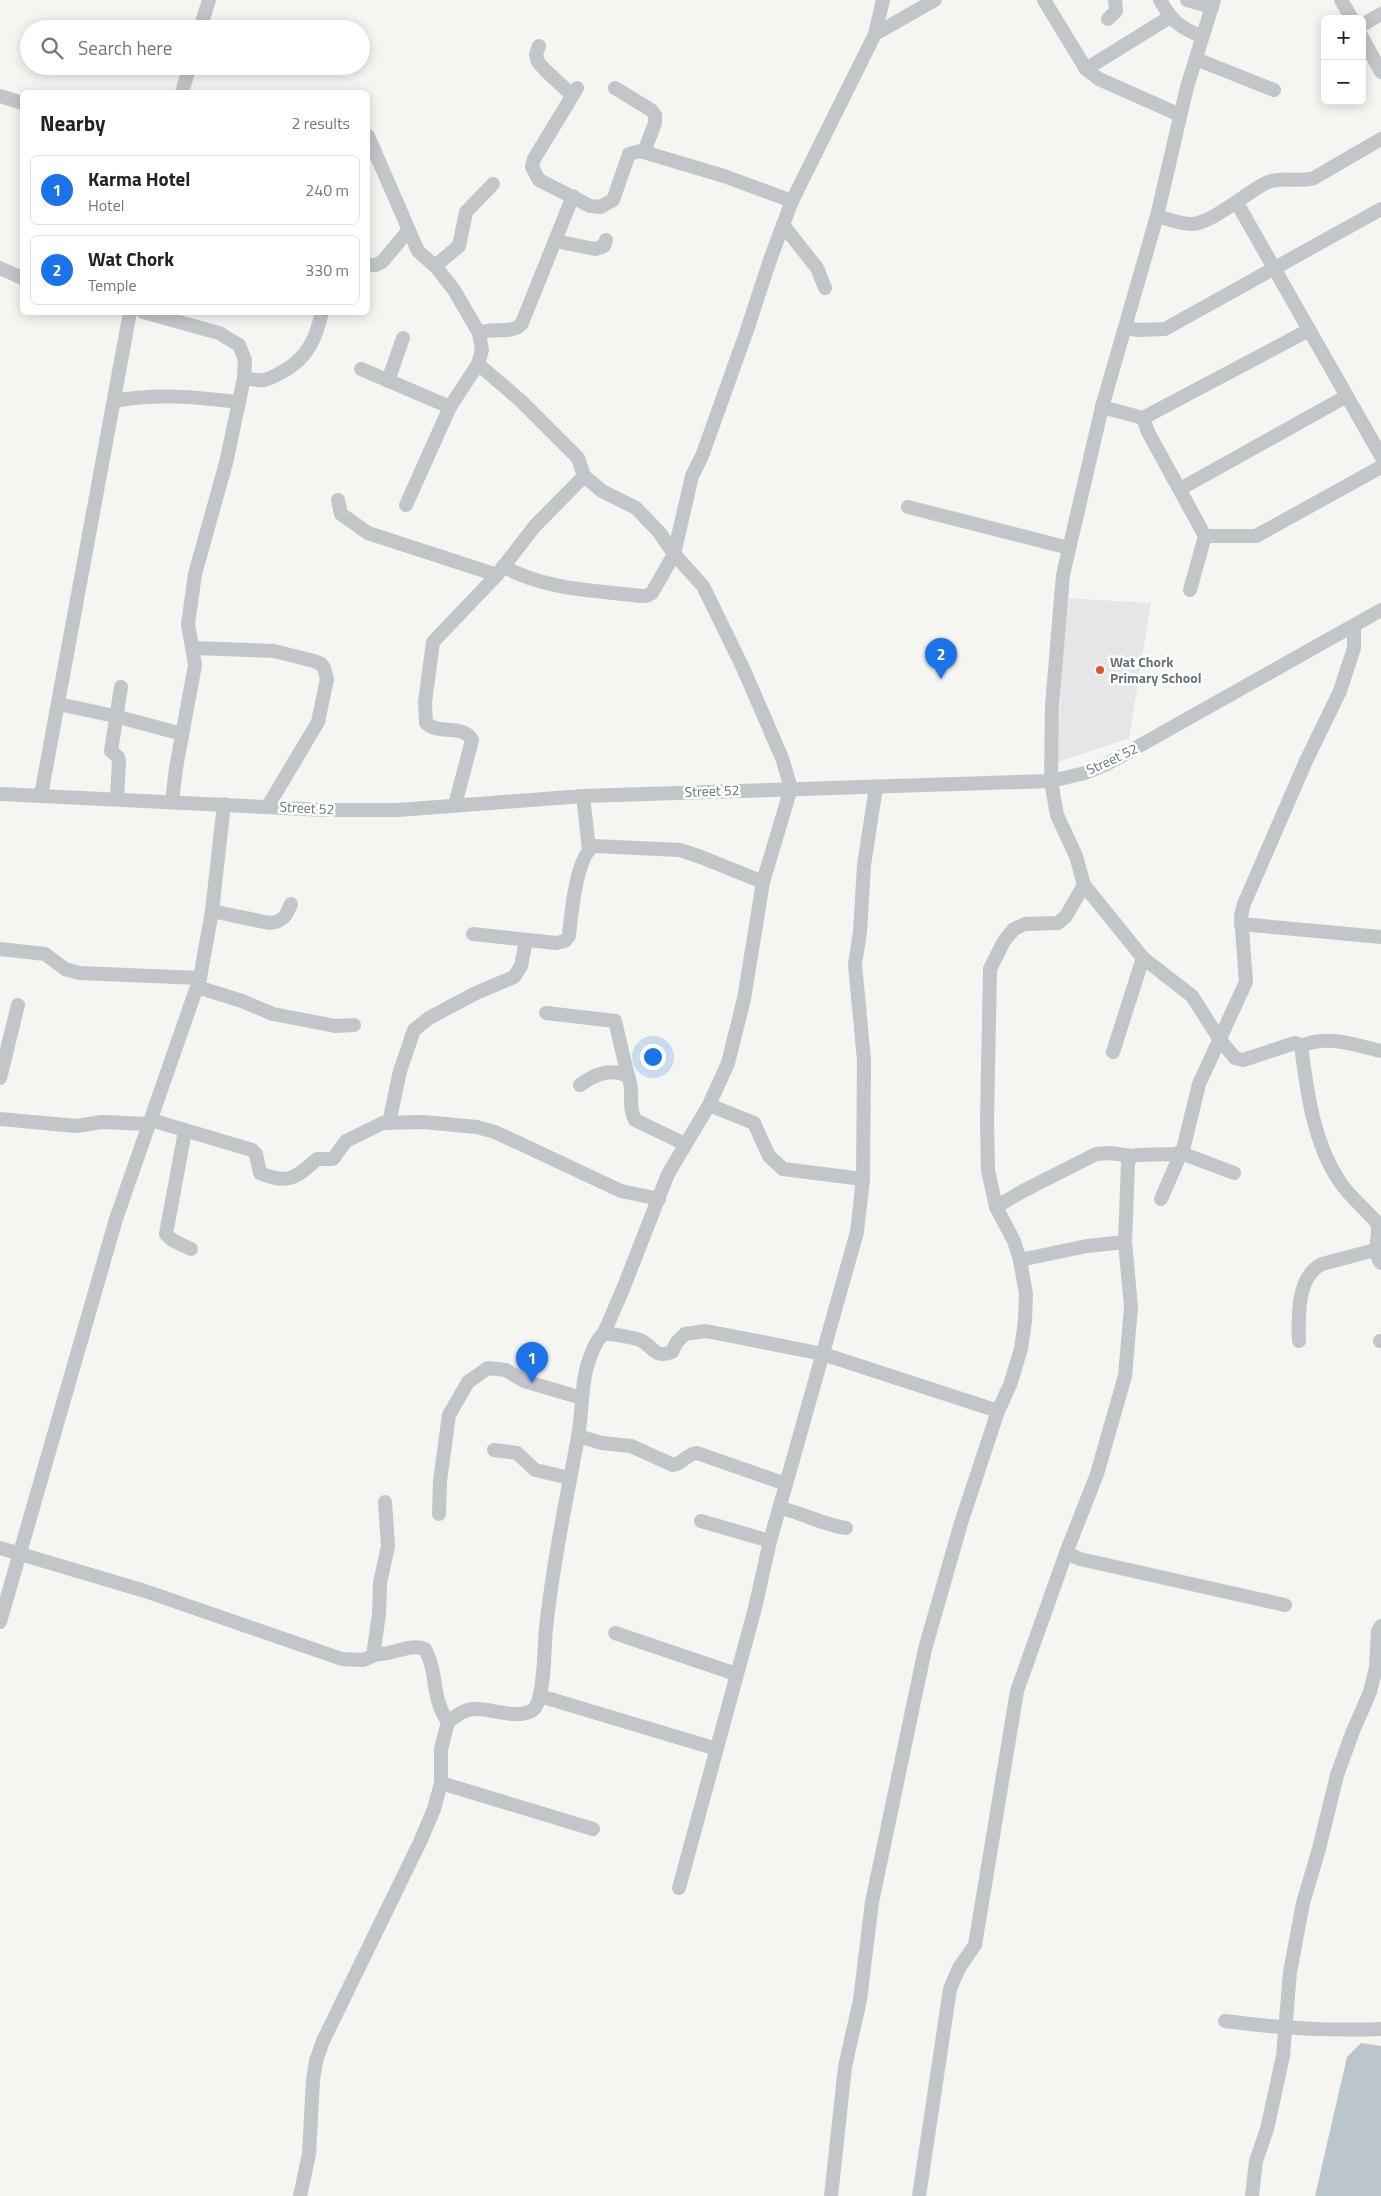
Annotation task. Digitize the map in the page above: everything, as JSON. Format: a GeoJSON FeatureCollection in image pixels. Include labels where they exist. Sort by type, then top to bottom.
{"type":"FeatureCollection","features":[{"type":"Feature","properties":{"kind":"street"},"geometry":{"type":"LineString","coordinates":[[203,20],[209,0]]}},
{"type":"Feature","properties":{"kind":"street"},"geometry":{"type":"LineString","coordinates":[[338,500],[341,514],[368,533],[553,585],[646,596],[652,593],[674,554],[692,476],[714,421],[792,201],[875,34],[883,0]]}},
{"type":"Feature","properties":{"kind":"street"},"geometry":{"type":"LineString","coordinates":[[875,34],[935,0]]}},
{"type":"Feature","properties":{"kind":"street"},"geometry":{"type":"LineString","coordinates":[[1044,0],[1086,69],[1099,79],[1180,115]]}},
{"type":"Feature","properties":{"kind":"street"},"geometry":{"type":"LineString","coordinates":[[1108,19],[1116,11],[1115,0]]}},
{"type":"Feature","properties":{"kind":"street"},"geometry":{"type":"LineString","coordinates":[[1160,0],[1170,17],[1182,28],[1202,37]]}},
{"type":"Feature","properties":{"kind":"street"},"geometry":{"type":"LineString","coordinates":[[1187,0],[1213,3],[1180,115],[1157,216],[1102,407],[1063,574],[1052,706],[1051,781],[1057,815],[1076,856],[1084,885],[1143,958],[1192,996],[1220,1040],[1239,1060],[1295,1043],[1301,1046]]}},
{"type":"Feature","properties":{"kind":"street"},"geometry":{"type":"LineString","coordinates":[[1341,0],[1350,15]]}},
{"type":"Feature","properties":{"kind":"street"},"geometry":{"type":"LineString","coordinates":[[1366,22],[1381,14]]}},
{"type":"Feature","properties":{"kind":"street"},"geometry":{"type":"LineString","coordinates":[[1086,69],[1170,17]]}},
{"type":"Feature","properties":{"kind":"street"},"geometry":{"type":"LineString","coordinates":[[1366,44],[1381,72]]}},
{"type":"Feature","properties":{"kind":"street"},"geometry":{"type":"LineString","coordinates":[[539,46],[536,54],[538,62],[575,91],[534,158],[532,167],[539,180],[590,206],[600,207],[613,200],[629,154],[640,151],[724,176],[792,201]]}},
{"type":"Feature","properties":{"kind":"street"},"geometry":{"type":"LineString","coordinates":[[1196,59],[1274,90]]}},
{"type":"Feature","properties":{"kind":"street"},"geometry":{"type":"LineString","coordinates":[[183,90],[187,75]]}},
{"type":"Feature","properties":{"kind":"street"},"geometry":{"type":"LineString","coordinates":[[615,88],[651,110],[655,115],[655,123],[644,152]]}},
{"type":"Feature","properties":{"kind":"street"},"geometry":{"type":"LineString","coordinates":[[0,96],[20,102]]}},
{"type":"Feature","properties":{"kind":"street"},"geometry":{"type":"LineString","coordinates":[[1157,216],[1192,224],[1202,222],[1237,203],[1267,183],[1281,178],[1302,181],[1322,174],[1381,139]]}},
{"type":"Feature","properties":{"kind":"street"},"geometry":{"type":"LineString","coordinates":[[370,141],[418,251],[435,266],[454,290],[479,334],[482,350],[478,364],[450,407],[406,505]]}},
{"type":"Feature","properties":{"kind":"street"},"geometry":{"type":"LineString","coordinates":[[435,266],[459,246],[466,212],[493,184]]}},
{"type":"Feature","properties":{"kind":"street"},"geometry":{"type":"LineString","coordinates":[[479,334],[484,331],[520,327],[573,196]]}},
{"type":"Feature","properties":{"kind":"street"},"geometry":{"type":"LineString","coordinates":[[1237,203],[1381,456]]}},
{"type":"Feature","properties":{"kind":"street"},"geometry":{"type":"LineString","coordinates":[[1125,328],[1166,330],[1381,209]]}},
{"type":"Feature","properties":{"kind":"street"},"geometry":{"type":"LineString","coordinates":[[783,225],[816,268],[825,288]]}},
{"type":"Feature","properties":{"kind":"street"},"geometry":{"type":"LineString","coordinates":[[370,265],[382,262],[408,231]]}},
{"type":"Feature","properties":{"kind":"street"},"geometry":{"type":"LineString","coordinates":[[555,241],[595,249],[604,246],[606,240]]}},
{"type":"Feature","properties":{"kind":"street"},"geometry":{"type":"LineString","coordinates":[[0,268],[20,277]]}},
{"type":"Feature","properties":{"kind":"street"},"geometry":{"type":"LineString","coordinates":[[41,795],[129,315]]}},
{"type":"Feature","properties":{"kind":"street"},"geometry":{"type":"LineString","coordinates":[[154,315],[189,324],[229,338],[239,345],[245,360],[244,378],[226,463],[209,530],[194,574],[188,624],[196,665],[182,734],[172,801]]}},
{"type":"Feature","properties":{"kind":"street"},"geometry":{"type":"LineString","coordinates":[[244,378],[264,380],[272,377],[287,369],[306,354],[317,334],[321,315]]}},
{"type":"Feature","properties":{"kind":"street"},"geometry":{"type":"LineString","coordinates":[[1102,407],[1143,418],[1309,330]]}},
{"type":"Feature","properties":{"kind":"street"},"geometry":{"type":"LineString","coordinates":[[388,381],[403,338]]}},
{"type":"Feature","properties":{"kind":"street"},"geometry":{"type":"LineString","coordinates":[[300,2196],[309,2154],[314,2080],[321,2048],[434,1809],[441,1783],[441,1749],[448,1722],[465,1710],[475,1709],[511,1714],[527,1713],[533,1710],[540,1696],[549,1602],[590,1358],[598,1338],[604,1333],[623,1289],[668,1174],[709,1105],[728,1063],[744,999],[763,882],[791,788],[782,758],[734,648],[703,586],[674,554],[659,532],[636,508],[602,490],[584,476],[578,458],[520,400],[478,364]]}},
{"type":"Feature","properties":{"kind":"street"},"geometry":{"type":"LineString","coordinates":[[362,369],[450,407]]}},
{"type":"Feature","properties":{"kind":"street"},"geometry":{"type":"LineString","coordinates":[[114,401],[143,395],[172,395],[238,402]]}},
{"type":"Feature","properties":{"kind":"street"},"geometry":{"type":"LineString","coordinates":[[1180,489],[1347,396]]}},
{"type":"Feature","properties":{"kind":"street"},"geometry":{"type":"LineString","coordinates":[[1143,418],[1148,432],[1205,536],[1190,590]]}},
{"type":"Feature","properties":{"kind":"street"},"geometry":{"type":"LineString","coordinates":[[1205,536],[1256,536],[1381,467]]}},
{"type":"Feature","properties":{"kind":"street"},"geometry":{"type":"LineString","coordinates":[[455,805],[472,740],[470,736],[463,732],[432,727],[426,723],[425,702],[432,649],[437,636],[500,570],[534,527],[584,476]]}},
{"type":"Feature","properties":{"kind":"street"},"geometry":{"type":"LineString","coordinates":[[908,507],[1069,548]]}},
{"type":"Feature","properties":{"kind":"street","name":"Street 52"},"geometry":{"type":"LineString","coordinates":[[0,794],[117,798],[325,810],[398,810],[584,796],[1051,781],[1085,773],[1107,764],[1381,610]]}},
{"type":"Feature","properties":{"kind":"street"},"geometry":{"type":"LineString","coordinates":[[1161,1199],[1181,1153],[1199,1084],[1246,982],[1241,924],[1242,910],[1252,883],[1340,691],[1354,648],[1354,626]]}},
{"type":"Feature","properties":{"kind":"street"},"geometry":{"type":"LineString","coordinates":[[194,648],[274,651],[320,664],[324,668],[327,679],[318,722],[268,806]]}},
{"type":"Feature","properties":{"kind":"street"},"geometry":{"type":"LineString","coordinates":[[117,798],[118,757],[111,751],[121,687]]}},
{"type":"Feature","properties":{"kind":"street"},"geometry":{"type":"LineString","coordinates":[[58,704],[116,716],[182,734]]}},
{"type":"Feature","properties":{"kind":"street"},"geometry":{"type":"LineString","coordinates":[[679,1888],[755,1608],[770,1541],[857,1232],[863,1178],[864,1060],[855,964],[860,932],[863,874],[876,787]]}},
{"type":"Feature","properties":{"kind":"street"},"geometry":{"type":"LineString","coordinates":[[473,934],[561,943],[568,936],[574,899],[589,849],[584,796]]}},
{"type":"Feature","properties":{"kind":"street"},"geometry":{"type":"LineString","coordinates":[[0,1622],[116,1219],[199,982],[212,911],[224,804]]}},
{"type":"Feature","properties":{"kind":"street"},"geometry":{"type":"LineString","coordinates":[[589,849],[601,845],[614,848],[680,850],[763,882]]}},
{"type":"Feature","properties":{"kind":"street"},"geometry":{"type":"LineString","coordinates":[[831,2196],[845,2067],[860,2000],[872,1902],[925,1649],[959,1531],[998,1411],[1010,1385],[1021,1348],[1025,1321],[1026,1294],[1020,1260],[1014,1240],[996,1208],[988,1170],[989,983],[992,964],[1004,942],[1014,929],[1025,924],[1052,923],[1062,920],[1084,885]]}},
{"type":"Feature","properties":{"kind":"street"},"geometry":{"type":"LineString","coordinates":[[212,911],[276,923],[283,920],[291,904]]}},
{"type":"Feature","properties":{"kind":"street"},"geometry":{"type":"LineString","coordinates":[[1241,924],[1381,937]]}},
{"type":"Feature","properties":{"kind":"street"},"geometry":{"type":"LineString","coordinates":[[390,1123],[400,1071],[414,1030],[428,1018],[514,977],[521,966],[526,940]]}},
{"type":"Feature","properties":{"kind":"street"},"geometry":{"type":"LineString","coordinates":[[0,949],[45,954],[65,969],[79,973],[199,982],[273,1014],[335,1026],[354,1025]]}},
{"type":"Feature","properties":{"kind":"street"},"geometry":{"type":"LineString","coordinates":[[1113,1052],[1143,958]]}},
{"type":"Feature","properties":{"kind":"street"},"geometry":{"type":"LineString","coordinates":[[0,1078],[18,1005]]}},
{"type":"Feature","properties":{"kind":"street"},"geometry":{"type":"LineString","coordinates":[[546,1013],[615,1020],[632,1090],[632,1114],[635,1120],[685,1144]]}},
{"type":"Feature","properties":{"kind":"street"},"geometry":{"type":"LineString","coordinates":[[1301,1046],[1311,1041],[1331,1040],[1381,1052]]}},
{"type":"Feature","properties":{"kind":"street"},"geometry":{"type":"LineString","coordinates":[[1301,1046],[1312,1112],[1322,1146],[1339,1180],[1377,1223],[1378,1235],[1375,1250],[1381,1263]]}},
{"type":"Feature","properties":{"kind":"street"},"geometry":{"type":"LineString","coordinates":[[580,1085],[600,1074],[610,1071],[628,1076]]}},
{"type":"Feature","properties":{"kind":"street"},"geometry":{"type":"LineString","coordinates":[[709,1105],[754,1123],[769,1156],[783,1169],[863,1178]]}},
{"type":"Feature","properties":{"kind":"street"},"geometry":{"type":"LineString","coordinates":[[0,1120],[76,1126],[102,1122],[150,1122],[185,1130],[252,1150],[256,1154],[260,1174],[289,1180],[297,1177],[317,1159],[333,1159],[346,1141],[376,1126],[390,1123],[423,1122],[486,1129],[622,1191],[658,1199]]}},
{"type":"Feature","properties":{"kind":"street"},"geometry":{"type":"LineString","coordinates":[[185,1130],[166,1234],[172,1240],[191,1248]]}},
{"type":"Feature","properties":{"kind":"street"},"geometry":{"type":"LineString","coordinates":[[996,1208],[1023,1191],[1096,1154],[1110,1153],[1132,1156],[1181,1153],[1234,1173]]}},
{"type":"Feature","properties":{"kind":"street"},"geometry":{"type":"LineString","coordinates":[[919,2196],[950,1990],[959,1968],[975,1945],[1017,1692],[1066,1552],[1097,1474],[1124,1376],[1131,1307],[1126,1242],[1127,1166],[1132,1156]]}},
{"type":"Feature","properties":{"kind":"street"},"geometry":{"type":"LineString","coordinates":[[1020,1260],[1087,1246],[1126,1242]]}},
{"type":"Feature","properties":{"kind":"street"},"geometry":{"type":"LineString","coordinates":[[1299,1341],[1299,1311],[1302,1294],[1309,1274],[1315,1267],[1322,1264],[1375,1250]]}},
{"type":"Feature","properties":{"kind":"street"},"geometry":{"type":"LineString","coordinates":[[604,1333],[639,1340],[655,1353],[664,1355],[672,1352],[677,1342],[685,1334],[706,1331],[823,1354],[944,1395],[998,1411]]}},
{"type":"Feature","properties":{"kind":"street"},"geometry":{"type":"LineString","coordinates":[[440,1514],[440,1481],[449,1415],[468,1382],[488,1368],[506,1370],[524,1381],[582,1398]]}},
{"type":"Feature","properties":{"kind":"street"},"geometry":{"type":"LineString","coordinates":[[578,1436],[602,1443],[631,1446],[673,1465],[693,1454],[697,1454],[786,1484]]}},
{"type":"Feature","properties":{"kind":"street"},"geometry":{"type":"LineString","coordinates":[[494,1450],[517,1453],[535,1470],[570,1478]]}},
{"type":"Feature","properties":{"kind":"street"},"geometry":{"type":"LineString","coordinates":[[378,1654],[374,1649],[379,1614],[380,1583],[388,1537],[385,1502]]}},
{"type":"Feature","properties":{"kind":"street"},"geometry":{"type":"LineString","coordinates":[[780,1508],[797,1512],[829,1525],[846,1528]]}},
{"type":"Feature","properties":{"kind":"street"},"geometry":{"type":"LineString","coordinates":[[702,1521],[770,1541]]}},
{"type":"Feature","properties":{"kind":"street"},"geometry":{"type":"LineString","coordinates":[[0,1548],[146,1591],[342,1659],[363,1660],[378,1654],[406,1648],[419,1647],[425,1649],[430,1658],[436,1700],[448,1722]]}},
{"type":"Feature","properties":{"kind":"street"},"geometry":{"type":"LineString","coordinates":[[1066,1552],[1080,1559],[1181,1580],[1285,1605]]}},
{"type":"Feature","properties":{"kind":"street"},"geometry":{"type":"LineString","coordinates":[[1252,2196],[1256,2161],[1284,2056],[1290,1972],[1303,1903],[1319,1849],[1337,1775],[1370,1692],[1376,1668],[1376,1643],[1381,1626]]}},
{"type":"Feature","properties":{"kind":"street"},"geometry":{"type":"LineString","coordinates":[[615,1633],[736,1674]]}},
{"type":"Feature","properties":{"kind":"street"},"geometry":{"type":"LineString","coordinates":[[1376,1668],[1381,1684]]}},
{"type":"Feature","properties":{"kind":"street"},"geometry":{"type":"LineString","coordinates":[[540,1696],[717,1749]]}},
{"type":"Feature","properties":{"kind":"street"},"geometry":{"type":"LineString","coordinates":[[441,1783],[593,1829]]}},
{"type":"Feature","properties":{"kind":"street"},"geometry":{"type":"LineString","coordinates":[[1225,2021],[1277,2028],[1381,2029]]}},
{"type":"Feature","properties":{"kind":"shaded area","name":"Wat Chork Primary School"},"geometry":{"type":"Polygon","coordinates":[[[1064,598],[1151,603],[1129,738],[1058,762],[1064,598]]]}},
{"type":"Feature","properties":{"kind":"shaded area"},"geometry":{"type":"Polygon","coordinates":[[[1361,2043],[1381,2046],[1381,2196],[1315,2196],[1347,2057],[1361,2043]]]}},
{"type":"Feature","properties":{"kind":"place","name":"Wat Chork Primary School"},"geometry":{"type":"Point","coordinates":[1100,670]}},
{"type":"Feature","properties":{"kind":"place","name":"Wat Chork"},"geometry":{"type":"Point","coordinates":[941,679]}},
{"type":"Feature","properties":{"kind":"place","name":"Karma Hotel"},"geometry":{"type":"Point","coordinates":[532,1383]}}]}
